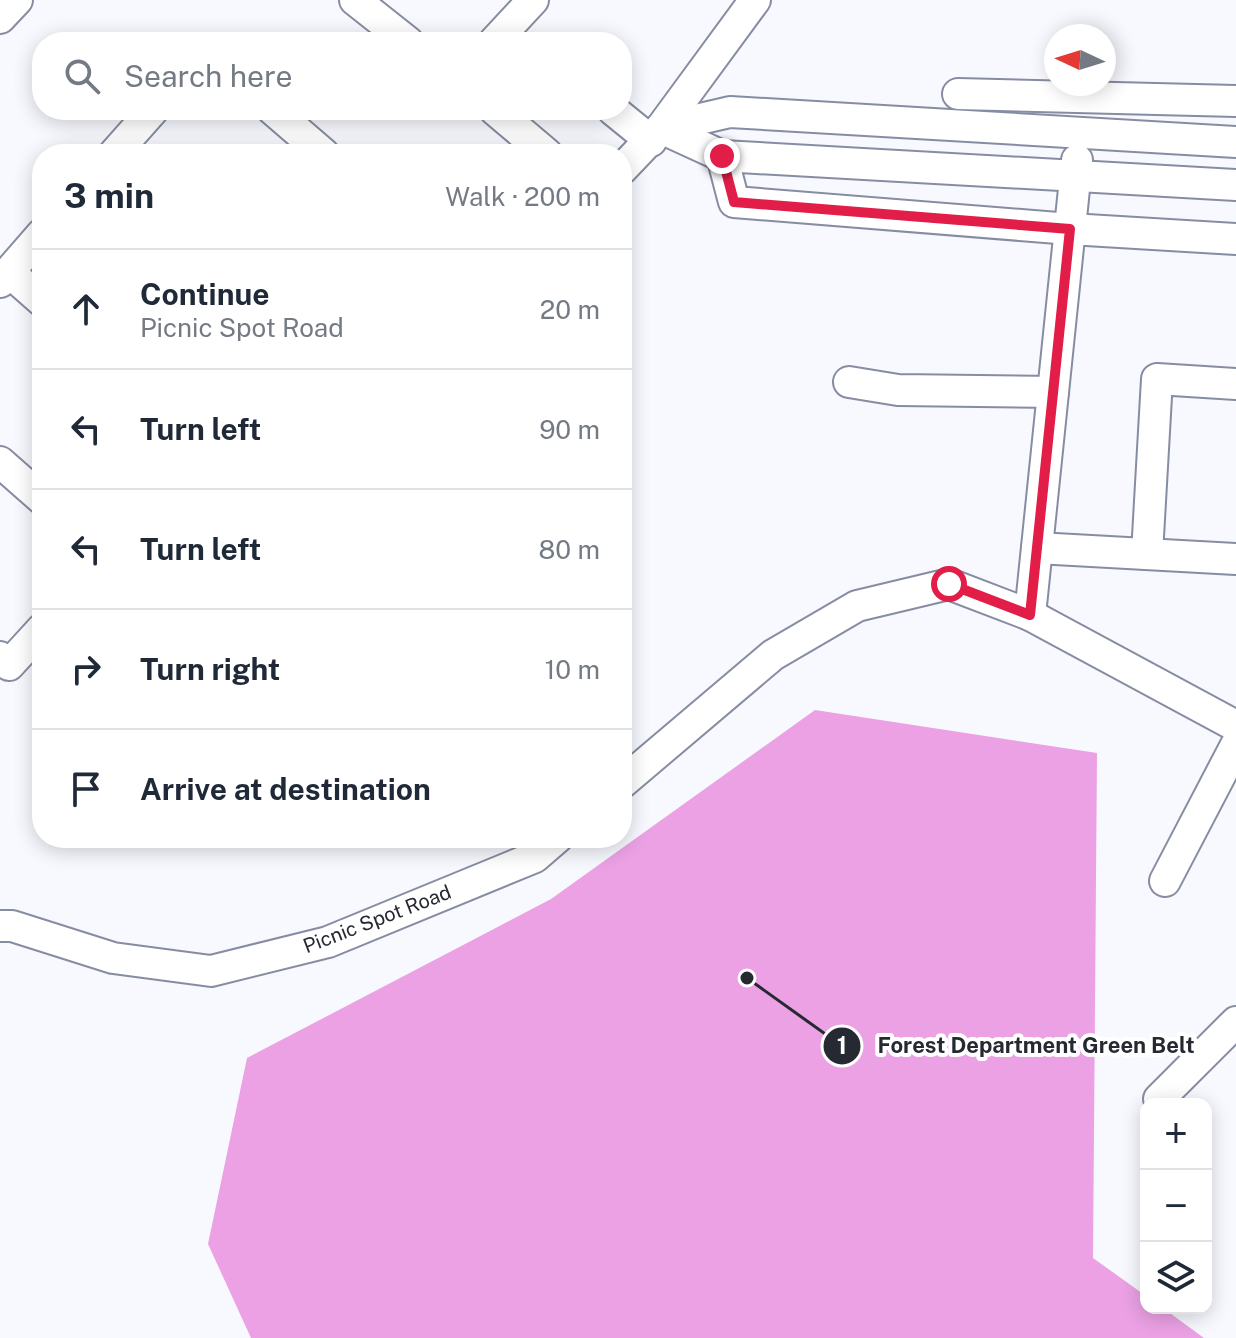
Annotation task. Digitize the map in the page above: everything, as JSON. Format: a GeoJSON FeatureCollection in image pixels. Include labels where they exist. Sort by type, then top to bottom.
{"type":"FeatureCollection","features":[{"type":"Feature","properties":{"kind":"street"},"geometry":{"type":"LineString","coordinates":[[0,18],[17,0]]}},
{"type":"Feature","properties":{"kind":"street"},"geometry":{"type":"LineString","coordinates":[[355,0],[395,32]]}},
{"type":"Feature","properties":{"kind":"street"},"geometry":{"type":"LineString","coordinates":[[503,32],[533,0]]}},
{"type":"Feature","properties":{"kind":"street"},"geometry":{"type":"LineString","coordinates":[[632,159],[656,134],[748,2]]}},
{"type":"Feature","properties":{"kind":"street"},"geometry":{"type":"LineString","coordinates":[[958,94],[1236,101]]}},
{"type":"Feature","properties":{"kind":"street"},"geometry":{"type":"LineString","coordinates":[[656,134],[730,112],[1236,142]]}},
{"type":"Feature","properties":{"kind":"street"},"geometry":{"type":"LineString","coordinates":[[123,144],[144,120]]}},
{"type":"Feature","properties":{"kind":"street"},"geometry":{"type":"LineString","coordinates":[[285,120],[312,144]]}},
{"type":"Feature","properties":{"kind":"street"},"geometry":{"type":"LineString","coordinates":[[512,120],[537,144]]}},
{"type":"Feature","properties":{"kind":"street"},"geometry":{"type":"LineString","coordinates":[[631,120],[656,134],[722,156],[1236,185]]}},
{"type":"Feature","properties":{"kind":"street"},"geometry":{"type":"LineString","coordinates":[[1030,615],[1080,133]]}},
{"type":"Feature","properties":{"kind":"street"},"geometry":{"type":"LineString","coordinates":[[722,156],[734,202],[1236,239]]}},
{"type":"Feature","properties":{"kind":"street"},"geometry":{"type":"LineString","coordinates":[[32,245],[4,277],[32,295]]}},
{"type":"Feature","properties":{"kind":"street"},"geometry":{"type":"LineString","coordinates":[[1147,554],[1157,379],[1236,384]]}},
{"type":"Feature","properties":{"kind":"street"},"geometry":{"type":"LineString","coordinates":[[849,382],[898,390],[1053,392]]}},
{"type":"Feature","properties":{"kind":"street"},"geometry":{"type":"LineString","coordinates":[[0,462],[32,490]]}},
{"type":"Feature","properties":{"kind":"street"},"geometry":{"type":"LineString","coordinates":[[1037,548],[1236,559]]}},
{"type":"Feature","properties":{"kind":"street"},"geometry":{"type":"LineString","coordinates":[[632,775],[773,655],[857,606],[949,584],[1030,615],[1236,726]]}},
{"type":"Feature","properties":{"kind":"street"},"geometry":{"type":"LineString","coordinates":[[0,657],[9,665],[32,640]]}},
{"type":"Feature","properties":{"kind":"street"},"geometry":{"type":"LineString","coordinates":[[1165,881],[1236,745]]}},
{"type":"Feature","properties":{"kind":"street","name":"Picnic Spot Road"},"geometry":{"type":"LineString","coordinates":[[0,926],[12,926],[113,958],[211,971],[328,942],[535,857],[545,848]]}},
{"type":"Feature","properties":{"kind":"street"},"geometry":{"type":"LineString","coordinates":[[1160,1098],[1236,1022]]}},
{"type":"Feature","properties":{"kind":"shaded area"},"geometry":{"type":"Polygon","coordinates":[[[815,710],[1097,753],[1093,1258],[1140,1292],[1140,1314],[1171,1314],[1204,1338],[251,1338],[208,1244],[247,1058],[551,899],[622,848],[632,848],[632,841],[815,710]]]}},
{"type":"Feature","properties":{"kind":"place","name":"Forest Department Green Belt"},"geometry":{"type":"Point","coordinates":[747,978]}},
{"type":"Feature","properties":{"kind":"route"},"geometry":{"type":"LineString","coordinates":[[722,156],[734,202],[1070,229],[1030,615],[949,584]]}}]}
